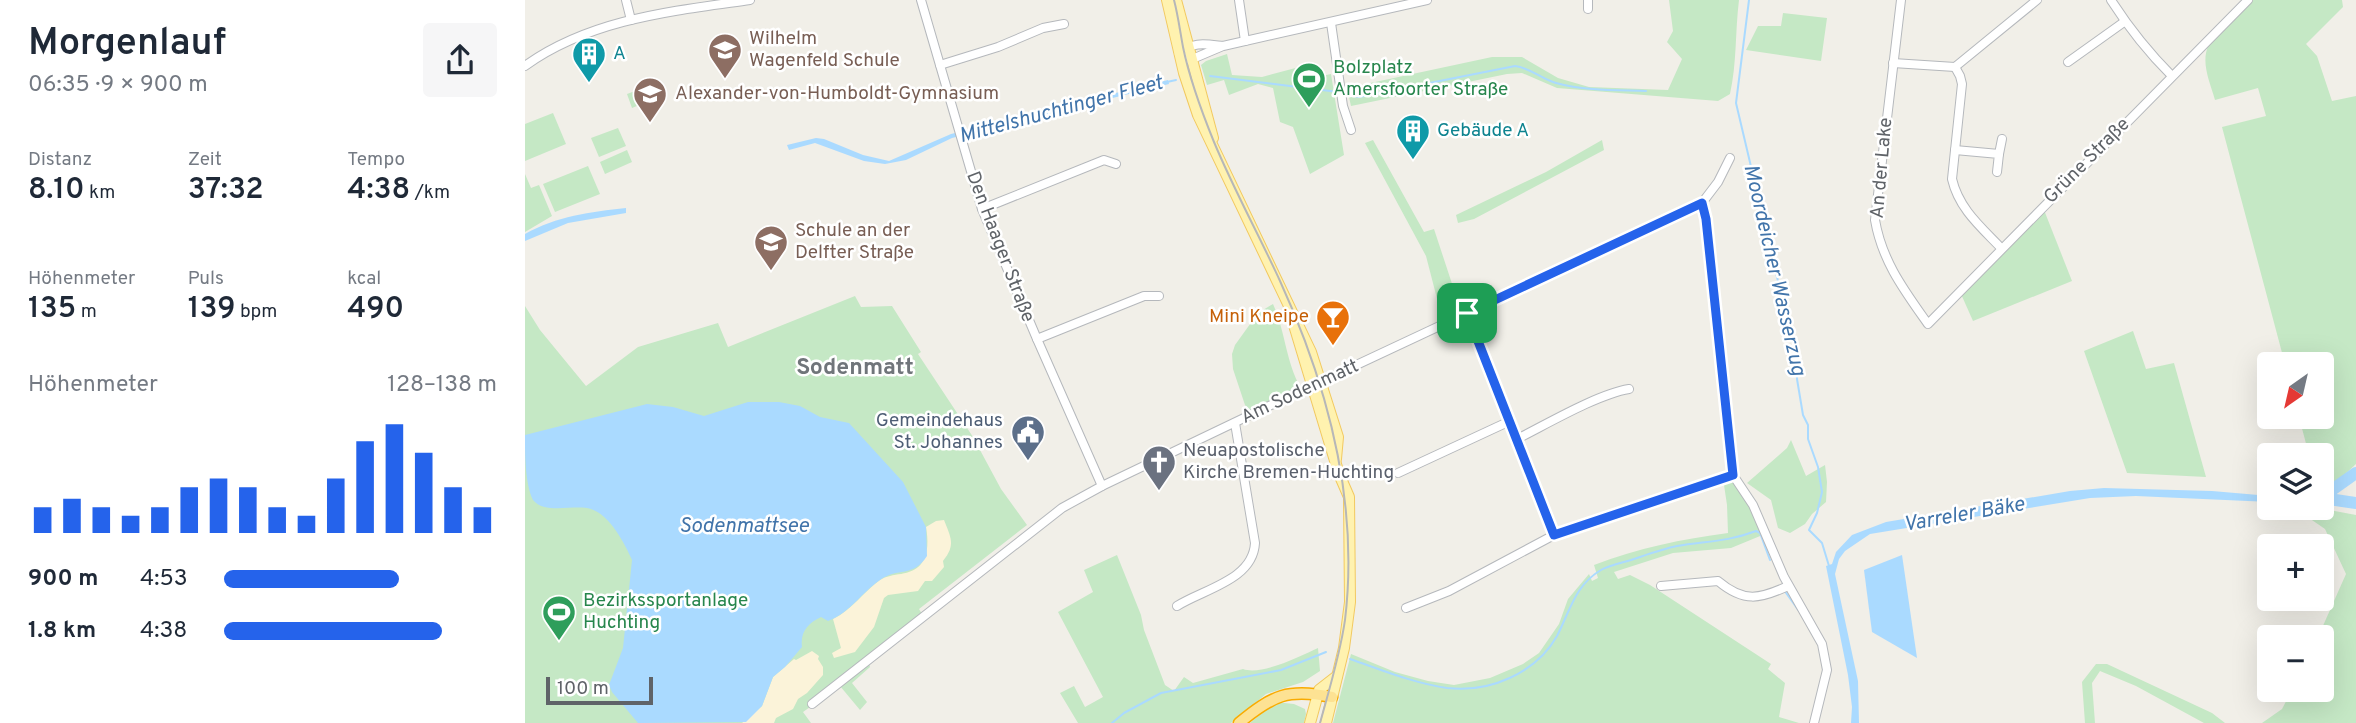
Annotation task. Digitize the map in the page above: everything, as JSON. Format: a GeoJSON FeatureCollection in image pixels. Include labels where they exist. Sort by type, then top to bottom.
{"type":"FeatureCollection","features":[{"type":"Feature","properties":{"kind":"highway"},"geometry":{"type":"LineString","coordinates":[[1239,723],[1275,697],[1301,692],[1332,697]]}},
{"type":"Feature","properties":{"kind":"main road"},"geometry":{"type":"LineString","coordinates":[[1167,0],[1183,50],[1198,115],[1293,318],[1298,343],[1317,384],[1328,440],[1349,494],[1351,561],[1348,628],[1326,723]]}},
{"type":"Feature","properties":{"kind":"main road"},"geometry":{"type":"LineString","coordinates":[[1176,0],[1183,50],[1190,60],[1210,122],[1215,149]]}},
{"type":"Feature","properties":{"kind":"main road"},"geometry":{"type":"LineString","coordinates":[[1310,723],[1318,694],[1337,676]]}},
{"type":"Feature","properties":{"kind":"street"},"geometry":{"type":"LineString","coordinates":[[625,0],[631,20]]}},
{"type":"Feature","properties":{"kind":"street"},"geometry":{"type":"LineString","coordinates":[[525,66],[564,44],[631,20],[655,13],[750,0]]}},
{"type":"Feature","properties":{"kind":"street","name":"Den Haager Straße"},"geometry":{"type":"LineString","coordinates":[[921,0],[982,209],[1037,340],[1103,485]]}},
{"type":"Feature","properties":{"kind":"street"},"geometry":{"type":"LineString","coordinates":[[1239,0],[1245,41]]}},
{"type":"Feature","properties":{"kind":"street"},"geometry":{"type":"LineString","coordinates":[[1190,60],[1223,46],[1427,0]]}},
{"type":"Feature","properties":{"kind":"street","name":"An der Lake"},"geometry":{"type":"LineString","coordinates":[[1901,0],[1875,220],[1881,249],[1894,276],[1927,324]]}},
{"type":"Feature","properties":{"kind":"street"},"geometry":{"type":"LineString","coordinates":[[1893,62],[1955,67],[2038,0]]}},
{"type":"Feature","properties":{"kind":"street","name":"Grüne Straße"},"geometry":{"type":"LineString","coordinates":[[1927,324],[2248,0]]}},
{"type":"Feature","properties":{"kind":"street"},"geometry":{"type":"LineString","coordinates":[[2113,1],[2124,22],[2172,76]]}},
{"type":"Feature","properties":{"kind":"street"},"geometry":{"type":"LineString","coordinates":[[2068,62],[2124,22]]}},
{"type":"Feature","properties":{"kind":"street"},"geometry":{"type":"LineString","coordinates":[[1331,23],[1343,106],[1351,130]]}},
{"type":"Feature","properties":{"kind":"street"},"geometry":{"type":"LineString","coordinates":[[940,65],[998,47],[1043,28],[1064,24]]}},
{"type":"Feature","properties":{"kind":"street"},"geometry":{"type":"LineString","coordinates":[[1183,50],[1206,44],[1223,46]]}},
{"type":"Feature","properties":{"kind":"street"},"geometry":{"type":"LineString","coordinates":[[1955,67],[1962,84],[1952,179],[1955,192],[1962,206],[2001,248]]}},
{"type":"Feature","properties":{"kind":"street"},"geometry":{"type":"LineString","coordinates":[[1997,172],[2002,139]]}},
{"type":"Feature","properties":{"kind":"street"},"geometry":{"type":"LineString","coordinates":[[1955,150],[1999,154]]}},
{"type":"Feature","properties":{"kind":"street"},"geometry":{"type":"LineString","coordinates":[[1730,158],[1718,182],[1702,203],[1706,219],[1733,475],[1753,505],[1788,586],[1816,633],[1826,659],[1823,689],[1814,723]]}},
{"type":"Feature","properties":{"kind":"street"},"geometry":{"type":"LineString","coordinates":[[982,209],[1104,160],[1116,164]]}},
{"type":"Feature","properties":{"kind":"street","name":"Am Sodenmatt"},"geometry":{"type":"LineString","coordinates":[[812,704],[1062,508],[1103,485],[1702,203]]}},
{"type":"Feature","properties":{"kind":"street"},"geometry":{"type":"LineString","coordinates":[[1037,340],[1144,296],[1159,296]]}},
{"type":"Feature","properties":{"kind":"street"},"geometry":{"type":"LineString","coordinates":[[1467,313],[1554,535]]}},
{"type":"Feature","properties":{"kind":"street"},"geometry":{"type":"LineString","coordinates":[[1517,439],[1608,395],[1629,389]]}},
{"type":"Feature","properties":{"kind":"street"},"geometry":{"type":"LineString","coordinates":[[1398,473],[1510,421]]}},
{"type":"Feature","properties":{"kind":"street"},"geometry":{"type":"LineString","coordinates":[[1177,606],[1237,575],[1255,553],[1235,423]]}},
{"type":"Feature","properties":{"kind":"street"},"geometry":{"type":"LineString","coordinates":[[1406,608],[1451,590],[1554,535],[1733,475]]}},
{"type":"Feature","properties":{"kind":"street"},"geometry":{"type":"LineString","coordinates":[[1661,586],[1718,581],[1729,590],[1754,597],[1788,586]]}},
{"type":"Feature","properties":{"kind":"green space"},"geometry":{"type":"Polygon","coordinates":[[[1669,0],[1739,0],[1730,94],[1718,101],[1557,88],[1522,73],[1351,106],[1347,88],[1492,57],[1522,57],[1558,78],[1589,87],[1668,90],[1682,59],[1667,42],[1673,31],[1669,0]]]}},
{"type":"Feature","properties":{"kind":"green space"},"geometry":{"type":"Polygon","coordinates":[[[2253,0],[2342,0],[2343,7],[2306,44],[2317,56],[2332,101],[2356,96],[2356,464],[2334,484],[2334,443],[2306,443],[2302,429],[2335,429],[2335,352],[2282,352],[2222,127],[2266,116],[2258,88],[2215,100],[2205,58],[2209,44],[2253,0]]]}},
{"type":"Feature","properties":{"kind":"green space"},"geometry":{"type":"Polygon","coordinates":[[[1783,13],[1827,18],[1821,61],[1746,50],[1758,26],[1781,26],[1783,13]]]}},
{"type":"Feature","properties":{"kind":"green space"},"geometry":{"type":"Polygon","coordinates":[[[1227,54],[1232,75],[1262,77],[1303,66],[1308,79],[1331,74],[1344,155],[1310,174],[1293,127],[1280,122],[1273,88],[1258,84],[1229,95],[1224,80],[1207,85],[1201,65],[1227,54]]]}},
{"type":"Feature","properties":{"kind":"green space"},"geometry":{"type":"Polygon","coordinates":[[[651,85],[656,98],[632,108],[627,94],[651,85]]]}},
{"type":"Feature","properties":{"kind":"green space"},"geometry":{"type":"Polygon","coordinates":[[[553,113],[566,144],[525,161],[525,124],[553,113]]]}},
{"type":"Feature","properties":{"kind":"green space"},"geometry":{"type":"Polygon","coordinates":[[[618,128],[626,146],[599,157],[591,138],[618,128]]]}},
{"type":"Feature","properties":{"kind":"green space"},"geometry":{"type":"Polygon","coordinates":[[[1373,140],[1424,232],[1434,229],[1460,308],[1442,318],[1426,256],[1365,143],[1373,140]]]}},
{"type":"Feature","properties":{"kind":"green space"},"geometry":{"type":"Polygon","coordinates":[[[1602,140],[1604,150],[1474,219],[1458,223],[1456,215],[1546,172],[1602,140]]]}},
{"type":"Feature","properties":{"kind":"green space"},"geometry":{"type":"Polygon","coordinates":[[[627,150],[632,162],[605,174],[600,162],[627,150]]]}},
{"type":"Feature","properties":{"kind":"green space"},"geometry":{"type":"Polygon","coordinates":[[[588,166],[600,194],[555,212],[543,184],[588,166]]]}},
{"type":"Feature","properties":{"kind":"green space"},"geometry":{"type":"Polygon","coordinates":[[[525,174],[531,188],[539,185],[552,216],[525,232],[525,174]]]}},
{"type":"Feature","properties":{"kind":"green space"},"geometry":{"type":"Polygon","coordinates":[[[2044,210],[2072,281],[1973,321],[1961,294],[2044,210]]]}},
{"type":"Feature","properties":{"kind":"green space"},"geometry":{"type":"Polygon","coordinates":[[[855,296],[861,307],[892,306],[921,352],[918,354],[973,437],[1001,489],[1027,525],[919,609],[925,619],[869,663],[870,667],[852,683],[867,702],[860,710],[840,686],[803,712],[811,723],[525,723],[525,306],[540,330],[586,386],[638,347],[718,323],[728,347],[855,296]]]}},
{"type":"Feature","properties":{"kind":"green space"},"geometry":{"type":"Polygon","coordinates":[[[1273,304],[1298,383],[1297,388],[1247,411],[1233,369],[1232,354],[1235,345],[1258,313],[1273,304]]]}},
{"type":"Feature","properties":{"kind":"green space"},"geometry":{"type":"Polygon","coordinates":[[[2133,331],[2146,369],[2174,363],[2206,477],[2127,473],[2084,351],[2133,331]]]}},
{"type":"Feature","properties":{"kind":"green space"},"geometry":{"type":"Polygon","coordinates":[[[1791,440],[1806,476],[1825,465],[1827,482],[1826,502],[1805,524],[1790,533],[1778,528],[1771,500],[1747,483],[1787,448],[1791,440]]]}},
{"type":"Feature","properties":{"kind":"green space"},"geometry":{"type":"Polygon","coordinates":[[[1730,479],[1751,505],[1765,534],[1731,548],[1673,553],[1614,572],[1618,579],[1630,575],[1650,585],[1771,664],[1768,669],[1785,683],[1779,717],[1799,723],[1333,723],[1351,654],[1395,672],[1454,685],[1490,678],[1523,664],[1539,653],[1559,624],[1568,599],[1589,574],[1592,581],[1598,578],[1594,565],[1660,545],[1728,533],[1724,485],[1730,479]]]}},
{"type":"Feature","properties":{"kind":"green space"},"geometry":{"type":"Polygon","coordinates":[[[2334,511],[2356,515],[2356,723],[2262,723],[2282,709],[2286,702],[2334,702],[2334,625],[2323,625],[2330,611],[2334,611],[2334,601],[2346,574],[2334,548],[2334,534],[2327,534],[2325,529],[2312,520],[2334,520],[2334,511]]]}},
{"type":"Feature","properties":{"kind":"green space"},"geometry":{"type":"Polygon","coordinates":[[[1117,555],[1165,685],[1174,691],[1184,677],[1193,683],[1243,669],[1260,670],[1318,648],[1320,671],[1303,682],[1266,694],[1231,723],[1078,723],[1060,693],[1074,686],[1085,707],[1103,697],[1058,612],[1093,592],[1084,570],[1117,555]]]}},
{"type":"Feature","properties":{"kind":"green space"},"geometry":{"type":"Polygon","coordinates":[[[2096,664],[2107,664],[2212,713],[2225,723],[2204,723],[2136,686],[2100,671],[2092,683],[2095,723],[2085,723],[2082,682],[2096,664]]]}},
{"type":"Feature","properties":{"kind":"green space"},"geometry":{"type":"Polygon","coordinates":[[[1275,702],[1294,704],[1305,709],[1304,723],[1250,723],[1275,702]]]}},
{"type":"Feature","properties":{"kind":"sand"},"geometry":{"type":"Polygon","coordinates":[[[944,520],[951,546],[943,561],[944,567],[932,581],[925,581],[918,591],[888,595],[884,598],[874,627],[855,652],[834,658],[832,653],[841,648],[833,619],[846,611],[880,580],[917,568],[927,551],[926,527],[944,520]]]}},
{"type":"Feature","properties":{"kind":"sand"},"geometry":{"type":"Polygon","coordinates":[[[812,651],[819,656],[823,675],[798,699],[793,709],[776,718],[774,723],[742,723],[762,706],[773,677],[794,659],[812,651]]]}},
{"type":"Feature","properties":{"kind":"water"},"geometry":{"type":"Polygon","coordinates":[[[1168,80],[1169,84],[952,138],[906,160],[885,164],[864,161],[815,143],[789,150],[787,145],[816,138],[824,139],[863,155],[889,161],[951,134],[1168,80]]]}},
{"type":"Feature","properties":{"kind":"water"},"geometry":{"type":"Polygon","coordinates":[[[626,208],[626,213],[568,223],[525,241],[525,234],[549,223],[587,213],[626,208]]]}},
{"type":"Feature","properties":{"kind":"water","name":"Sodenmattsee"},"geometry":{"type":"Polygon","coordinates":[[[748,402],[779,402],[800,406],[820,417],[849,423],[903,482],[926,527],[927,556],[911,570],[880,580],[850,608],[836,617],[828,621],[821,617],[812,622],[802,637],[802,647],[773,677],[762,706],[746,722],[638,723],[609,685],[623,648],[632,560],[616,531],[598,512],[584,508],[545,507],[533,500],[527,477],[525,435],[647,404],[673,407],[704,416],[748,402]]]}},
{"type":"Feature","properties":{"kind":"water"},"geometry":{"type":"Polygon","coordinates":[[[2104,488],[2212,491],[2257,495],[2257,501],[2136,496],[2090,498],[1870,534],[1845,551],[1839,559],[1835,574],[1858,681],[1859,723],[1851,723],[1848,675],[1826,566],[1832,564],[1836,552],[1852,535],[1886,522],[2070,491],[2104,488]]]}},
{"type":"Feature","properties":{"kind":"water"},"geometry":{"type":"Polygon","coordinates":[[[1902,555],[1917,658],[1872,632],[1864,570],[1902,555]]]}},
{"type":"Feature","properties":{"kind":"waterway","name":"Moordeicher Wasserzug"},"geometry":{"type":"LineString","coordinates":[[1749,0],[1736,103],[1782,298],[1782,312],[1795,348],[1803,415],[1818,467],[1822,492],[1809,530],[1822,543],[1829,566]]}},
{"type":"Feature","properties":{"kind":"waterway","name":"Mittelshuchtinger Fleet"},"geometry":{"type":"LineString","coordinates":[[1344,94],[1359,97],[1515,66],[1567,86],[1646,91]]}},
{"type":"Feature","properties":{"kind":"waterway","name":"Mittelshuchtinger Fleet"},"geometry":{"type":"LineString","coordinates":[[1210,76],[1338,92]]}},
{"type":"Feature","properties":{"kind":"waterway","name":"Mittelshuchtinger Fleet"},"geometry":{"type":"LineString","coordinates":[[1167,82],[1176,80]]}},
{"type":"Feature","properties":{"kind":"waterway","name":"Varreler Bäke"},"geometry":{"type":"LineString","coordinates":[[2334,489],[2356,473]]}},
{"type":"Feature","properties":{"kind":"waterway"},"geometry":{"type":"LineString","coordinates":[[2334,500],[2356,503]]}},
{"type":"Feature","properties":{"kind":"waterway"},"geometry":{"type":"LineString","coordinates":[[1350,659],[1434,686],[1463,689],[1495,684],[1524,670],[1548,649],[1579,591],[1592,576],[1604,568],[1671,547],[1726,539],[1756,531],[1760,533],[1770,560]]}},
{"type":"Feature","properties":{"kind":"waterway"},"geometry":{"type":"LineString","coordinates":[[1784,590],[1799,611]]}},
{"type":"Feature","properties":{"kind":"waterway"},"geometry":{"type":"LineString","coordinates":[[1112,723],[1124,713],[1161,693],[1281,670],[1326,652]]}},
{"type":"Feature","properties":{"kind":"tram line"},"geometry":{"type":"LineString","coordinates":[[1174,0],[1186,58],[1201,108],[1222,160],[1297,321],[1312,362],[1336,446],[1343,489],[1348,576],[1343,633],[1320,723]]}},
{"type":"Feature","properties":{"kind":"place","name":"Wilhelm Wagenfeld Schule"},"geometry":{"type":"Point","coordinates":[725,80]}},
{"type":"Feature","properties":{"kind":"place","name":"A"},"geometry":{"type":"Point","coordinates":[589,84]}},
{"type":"Feature","properties":{"kind":"place","name":"Bolzplatz Amersfoorter Straße"},"geometry":{"type":"Point","coordinates":[1309,109]}},
{"type":"Feature","properties":{"kind":"place","name":"Alexander-von-Humboldt-Gymnasium"},"geometry":{"type":"Point","coordinates":[650,124]}},
{"type":"Feature","properties":{"kind":"place","name":"Gebäude A"},"geometry":{"type":"Point","coordinates":[1413,161]}},
{"type":"Feature","properties":{"kind":"place","name":"Schule an der Delfter Straße"},"geometry":{"type":"Point","coordinates":[771,272]}},
{"type":"Feature","properties":{"kind":"place","name":"Mini Kneipe"},"geometry":{"type":"Point","coordinates":[1333,347]}},
{"type":"Feature","properties":{"kind":"place","name":"Gemeindehaus St. Johannes"},"geometry":{"type":"Point","coordinates":[1028,462]}},
{"type":"Feature","properties":{"kind":"place","name":"Neuapostolische Kirche Bremen-Huchting"},"geometry":{"type":"Point","coordinates":[1159,492]}},
{"type":"Feature","properties":{"kind":"place","name":"Bezirkssportanlage Huchting"},"geometry":{"type":"Point","coordinates":[559,642]}},
{"type":"Feature","properties":{"kind":"district","name":"Sodenmatt"},"geometry":{"type":"Point","coordinates":[855,368]}},
{"type":"Feature","properties":{"kind":"route"},"geometry":{"type":"LineString","coordinates":[[1702,203],[1706,219],[1733,475],[1554,535],[1467,313],[1702,203]]}}]}
